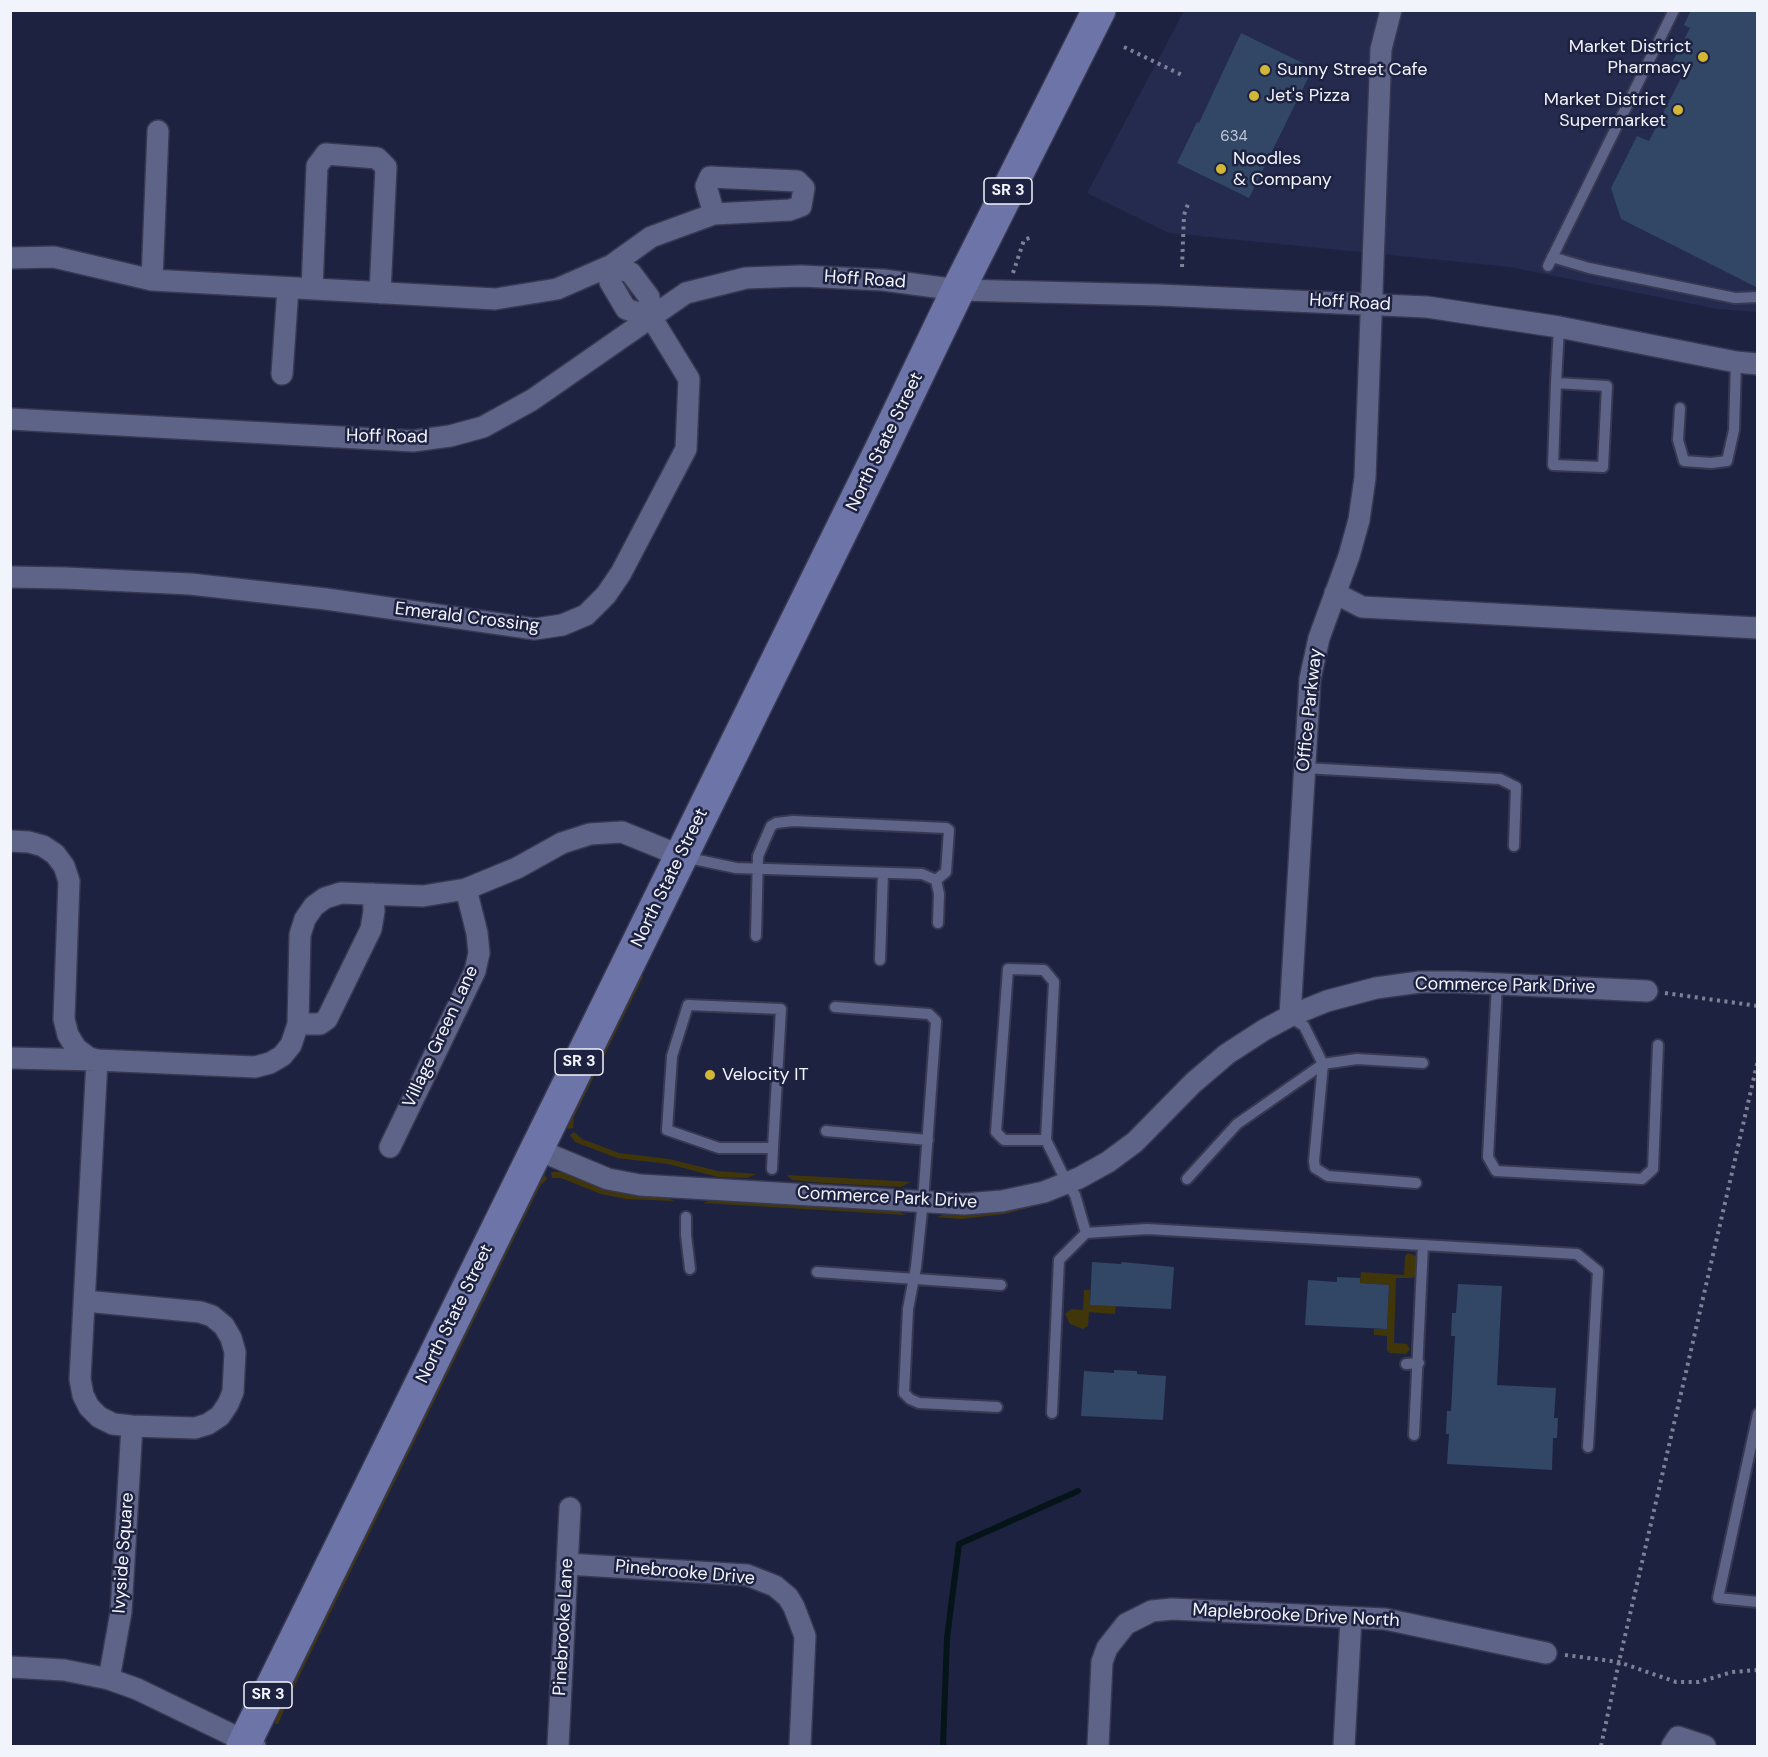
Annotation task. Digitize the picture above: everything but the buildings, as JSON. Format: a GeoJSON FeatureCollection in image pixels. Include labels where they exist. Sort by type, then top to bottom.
{"type":"FeatureCollection","features":[{"type":"Feature","properties":{"kind":"main road","name":"North State Street"},"geometry":{"type":"LineString","coordinates":[[248,1745],[536,1149],[885,443],[958,290],[1099,10]]}},
{"type":"Feature","properties":{"kind":"street","name":"Office Parkway"},"geometry":{"type":"LineString","coordinates":[[1290,1016],[1310,679],[1318,638],[1349,556],[1359,520],[1363,488],[1381,50],[1391,10]]}},
{"type":"Feature","properties":{"kind":"street"},"geometry":{"type":"LineString","coordinates":[[152,280],[158,131]]}},
{"type":"Feature","properties":{"kind":"street"},"geometry":{"type":"LineString","coordinates":[[312,289],[316,166],[326,154],[378,158],[386,167],[380,293]]}},
{"type":"Feature","properties":{"kind":"street"},"geometry":{"type":"LineString","coordinates":[[10,258],[54,257],[152,280],[495,299],[557,290],[612,265],[651,237],[714,214]]}},
{"type":"Feature","properties":{"kind":"street"},"geometry":{"type":"LineString","coordinates":[[612,265],[610,282],[626,309],[651,317]]}},
{"type":"Feature","properties":{"kind":"street","name":"Hoff Road"},"geometry":{"type":"LineString","coordinates":[[10,419],[413,441],[450,436],[483,428],[532,400],[686,293],[746,278],[801,276],[883,280],[958,290],[1372,303],[1427,307],[1559,327],[1736,362],[1758,364]]}},
{"type":"Feature","properties":{"kind":"street"},"geometry":{"type":"LineString","coordinates":[[282,374],[288,288]]}},
{"type":"Feature","properties":{"kind":"street","name":"Emerald Crossing"},"geometry":{"type":"LineString","coordinates":[[10,578],[66,578],[190,584],[326,599],[535,629],[562,625],[586,615],[606,595],[621,573],[686,449],[689,379],[651,317]]}},
{"type":"Feature","properties":{"kind":"street"},"geometry":{"type":"LineString","coordinates":[[1335,593],[1362,607],[1758,628]]}},
{"type":"Feature","properties":{"kind":"street"},"geometry":{"type":"LineString","coordinates":[[10,1058],[255,1067],[270,1063],[282,1056],[291,1045],[298,1024],[300,935],[304,919],[314,906],[325,898],[341,893],[423,896],[466,889],[518,868],[562,843],[590,834],[622,832],[681,856]]}},
{"type":"Feature","properties":{"kind":"street"},"geometry":{"type":"LineString","coordinates":[[10,841],[29,842],[43,846],[55,854],[64,866],[69,881],[64,1019],[68,1035],[76,1048],[89,1058],[97,1060]]}},
{"type":"Feature","properties":{"kind":"street","name":"Village Green Lane"},"geometry":{"type":"LineString","coordinates":[[390,1147],[475,971],[479,953],[477,933],[466,889]]}},
{"type":"Feature","properties":{"kind":"street"},"geometry":{"type":"LineString","coordinates":[[298,1024],[320,1024],[327,1019],[371,929],[374,911],[373,894]]}},
{"type":"Feature","properties":{"kind":"street","name":"Commerce Park Drive"},"geometry":{"type":"LineString","coordinates":[[536,1149],[608,1179],[688,1193],[771,1180],[923,1202],[964,1204],[1002,1201],[1044,1191],[1098,1168],[1126,1149],[1160,1119],[1193,1083],[1227,1054],[1290,1016],[1327,1001],[1376,988],[1420,982],[1647,991]]}},
{"type":"Feature","properties":{"kind":"street"},"geometry":{"type":"LineString","coordinates":[[85,1301],[200,1312],[212,1316],[224,1326],[235,1352],[233,1392],[220,1416],[208,1424],[195,1428],[113,1424],[99,1417],[82,1395],[80,1379],[97,1060]]}},
{"type":"Feature","properties":{"kind":"street","name":"Ivyside Square"},"geometry":{"type":"LineString","coordinates":[[109,1679],[121,1612],[132,1426]]}},
{"type":"Feature","properties":{"kind":"street","name":"Pinebrooke Lane"},"geometry":{"type":"LineString","coordinates":[[558,1746],[570,1508]]}},
{"type":"Feature","properties":{"kind":"street","name":"Pinebrooke Drive"},"geometry":{"type":"LineString","coordinates":[[567,1564],[747,1575],[775,1586],[788,1597],[794,1607],[805,1636],[800,1746]]}},
{"type":"Feature","properties":{"kind":"street","name":"Maplebrooke Drive North"},"geometry":{"type":"LineString","coordinates":[[1098,1746],[1102,1662],[1107,1648],[1120,1630],[1143,1614],[1152,1611],[1172,1609],[1399,1621],[1546,1653]]}},
{"type":"Feature","properties":{"kind":"street"},"geometry":{"type":"LineString","coordinates":[[1344,1746],[1351,1618]]}},
{"type":"Feature","properties":{"kind":"street"},"geometry":{"type":"LineString","coordinates":[[10,1667],[64,1670],[109,1679],[137,1689],[248,1745]]}},
{"type":"Feature","properties":{"kind":"street"},"geometry":{"type":"LineString","coordinates":[[1675,1742],[1705,1746]]}},
{"type":"Feature","properties":{"kind":"lane"},"geometry":{"type":"LineString","coordinates":[[1674,10],[1550,261],[1735,298],[1758,297]]}},
{"type":"Feature","properties":{"kind":"lane"},"geometry":{"type":"LineString","coordinates":[[1556,383],[1607,386],[1603,467],[1553,465],[1556,383],[1559,327]]}},
{"type":"Feature","properties":{"kind":"lane"},"geometry":{"type":"LineString","coordinates":[[1680,408],[1678,440],[1684,461],[1711,463],[1727,461],[1734,430],[1736,362]]}},
{"type":"Feature","properties":{"kind":"lane"},"geometry":{"type":"LineString","coordinates":[[1304,768],[1500,779],[1516,787],[1514,846]]}},
{"type":"Feature","properties":{"kind":"lane"},"geometry":{"type":"LineString","coordinates":[[756,936],[758,856],[771,826],[782,821],[946,828],[949,830],[946,872],[936,880]]}},
{"type":"Feature","properties":{"kind":"lane"},"geometry":{"type":"LineString","coordinates":[[681,856],[736,868],[922,874],[936,880]]}},
{"type":"Feature","properties":{"kind":"lane"},"geometry":{"type":"LineString","coordinates":[[879,960],[883,873]]}},
{"type":"Feature","properties":{"kind":"lane"},"geometry":{"type":"LineString","coordinates":[[936,880],[939,894],[938,923]]}},
{"type":"Feature","properties":{"kind":"lane"},"geometry":{"type":"LineString","coordinates":[[1046,1140],[1004,1140],[996,1132],[1008,969],[1044,970],[1054,982],[1046,1140],[1066,1183],[1075,1195],[1086,1233]]}},
{"type":"Feature","properties":{"kind":"lane"},"geometry":{"type":"LineString","coordinates":[[1497,984],[1488,1157],[1496,1171],[1642,1179],[1653,1169],[1658,1045]]}},
{"type":"Feature","properties":{"kind":"lane"},"geometry":{"type":"LineString","coordinates":[[771,1180],[773,1148],[781,1009],[688,1005],[672,1056],[667,1130],[719,1149],[773,1148]]}},
{"type":"Feature","properties":{"kind":"lane"},"geometry":{"type":"LineString","coordinates":[[835,1007],[934,1016],[937,1026],[928,1140],[914,1279],[908,1309],[904,1393],[919,1403],[997,1407]]}},
{"type":"Feature","properties":{"kind":"lane"},"geometry":{"type":"LineString","coordinates":[[1290,1016],[1304,1026],[1323,1064],[1315,1168],[1328,1176],[1416,1183]]}},
{"type":"Feature","properties":{"kind":"lane"},"geometry":{"type":"LineString","coordinates":[[1187,1179],[1238,1124],[1323,1064],[1357,1059],[1423,1063]]}},
{"type":"Feature","properties":{"kind":"lane"},"geometry":{"type":"LineString","coordinates":[[826,1131],[928,1140]]}},
{"type":"Feature","properties":{"kind":"lane"},"geometry":{"type":"LineString","coordinates":[[686,1217],[690,1269]]}},
{"type":"Feature","properties":{"kind":"lane"},"geometry":{"type":"LineString","coordinates":[[1052,1413],[1059,1260],[1086,1233],[1147,1229],[1577,1254],[1598,1271],[1588,1447]]}},
{"type":"Feature","properties":{"kind":"lane"},"geometry":{"type":"LineString","coordinates":[[1414,1435],[1423,1245]]}},
{"type":"Feature","properties":{"kind":"lane"},"geometry":{"type":"LineString","coordinates":[[817,1272],[1001,1285]]}},
{"type":"Feature","properties":{"kind":"lane"},"geometry":{"type":"LineString","coordinates":[[1406,1364],[1419,1363]]}},
{"type":"Feature","properties":{"kind":"lane"},"geometry":{"type":"LineString","coordinates":[[1758,1414],[1718,1598],[1758,1602]]}},
{"type":"Feature","properties":{"kind":"path"},"geometry":{"type":"LineString","coordinates":[[1124,47],[1184,76]]}},
{"type":"Feature","properties":{"kind":"path"},"geometry":{"type":"LineString","coordinates":[[1182,267],[1184,215],[1188,204]]}},
{"type":"Feature","properties":{"kind":"path"},"geometry":{"type":"LineString","coordinates":[[1007,290],[1024,240],[1032,237]]}},
{"type":"Feature","properties":{"kind":"path"},"geometry":{"type":"LineString","coordinates":[[1647,991],[1758,1006]]}},
{"type":"Feature","properties":{"kind":"path"},"geometry":{"type":"LineString","coordinates":[[1601,1746],[1758,1060]]}},
{"type":"Feature","properties":{"kind":"path"},"geometry":{"type":"LineString","coordinates":[[1546,1653],[1619,1662],[1676,1682],[1699,1682],[1732,1671],[1758,1670]]}},
{"type":"Feature","properties":{"kind":"shaded area"},"geometry":{"type":"Polygon","coordinates":[[[1184,11],[1757,11],[1757,312],[1717,309],[1510,267],[1169,233],[1087,193],[1184,11]]]}},
{"type":"Feature","properties":{"kind":"shaded area"},"geometry":{"type":"Polygon","coordinates":[[[640,972],[643,977],[574,1117],[573,1128],[568,1129],[567,1123],[640,972]]]}},
{"type":"Feature","properties":{"kind":"shaded area"},"geometry":{"type":"Polygon","coordinates":[[[574,1132],[582,1139],[619,1153],[669,1159],[718,1171],[757,1174],[747,1178],[718,1177],[668,1164],[617,1158],[575,1142],[570,1135],[574,1132]]]}},
{"type":"Feature","properties":{"kind":"shaded area"},"geometry":{"type":"Polygon","coordinates":[[[551,1172],[560,1172],[607,1190],[667,1197],[674,1201],[626,1199],[601,1194],[561,1178],[552,1178],[551,1172]]]}},
{"type":"Feature","properties":{"kind":"shaded area"},"geometry":{"type":"Polygon","coordinates":[[[544,1174],[547,1179],[540,1186],[292,1691],[278,1724],[275,1724],[280,1704],[282,1705],[285,1699],[283,1698],[395,1472],[400,1467],[398,1465],[478,1301],[480,1302],[483,1296],[481,1294],[539,1178],[544,1174]]]}},
{"type":"Feature","properties":{"kind":"shaded area"},"geometry":{"type":"Polygon","coordinates":[[[787,1175],[910,1182],[901,1187],[823,1183],[792,1180],[787,1175]]]}},
{"type":"Feature","properties":{"kind":"shaded area"},"geometry":{"type":"Polygon","coordinates":[[[1049,1199],[1054,1201],[1005,1214],[961,1219],[937,1217],[963,1214],[1049,1199]]]}},
{"type":"Feature","properties":{"kind":"shaded area"},"geometry":{"type":"Polygon","coordinates":[[[712,1200],[897,1211],[906,1215],[703,1203],[712,1200]]]}},
{"type":"Feature","properties":{"kind":"shaded area"},"geometry":{"type":"Polygon","coordinates":[[[1408,1253],[1416,1256],[1416,1276],[1396,1278],[1394,1343],[1407,1344],[1410,1349],[1406,1354],[1390,1353],[1387,1351],[1387,1336],[1374,1335],[1374,1329],[1387,1329],[1389,1285],[1360,1283],[1361,1272],[1404,1275],[1405,1256],[1408,1253]]]}},
{"type":"Feature","properties":{"kind":"shaded area"},"geometry":{"type":"Polygon","coordinates":[[[1084,1290],[1090,1290],[1090,1305],[1116,1306],[1115,1314],[1089,1312],[1088,1326],[1083,1329],[1070,1324],[1065,1314],[1071,1309],[1083,1310],[1084,1290]]]}},
{"type":"Feature","properties":{"kind":"waterway"},"geometry":{"type":"LineString","coordinates":[[943,1746],[947,1638],[959,1544],[1078,1491]]}},
{"type":"Feature","properties":{"kind":"place","name":"Market District Pharmacy"},"geometry":{"type":"Point","coordinates":[1703,57]}},
{"type":"Feature","properties":{"kind":"place","name":"Sunny Street Cafe"},"geometry":{"type":"Point","coordinates":[1265,70]}},
{"type":"Feature","properties":{"kind":"place","name":"Jet's Pizza"},"geometry":{"type":"Point","coordinates":[1254,96]}},
{"type":"Feature","properties":{"kind":"place","name":"Market District Supermarket"},"geometry":{"type":"Point","coordinates":[1678,110]}},
{"type":"Feature","properties":{"kind":"place","name":"Noodles & Company"},"geometry":{"type":"Point","coordinates":[1221,169]}},
{"type":"Feature","properties":{"kind":"place","name":"Velocity IT"},"geometry":{"type":"Point","coordinates":[710,1075]}}]}
